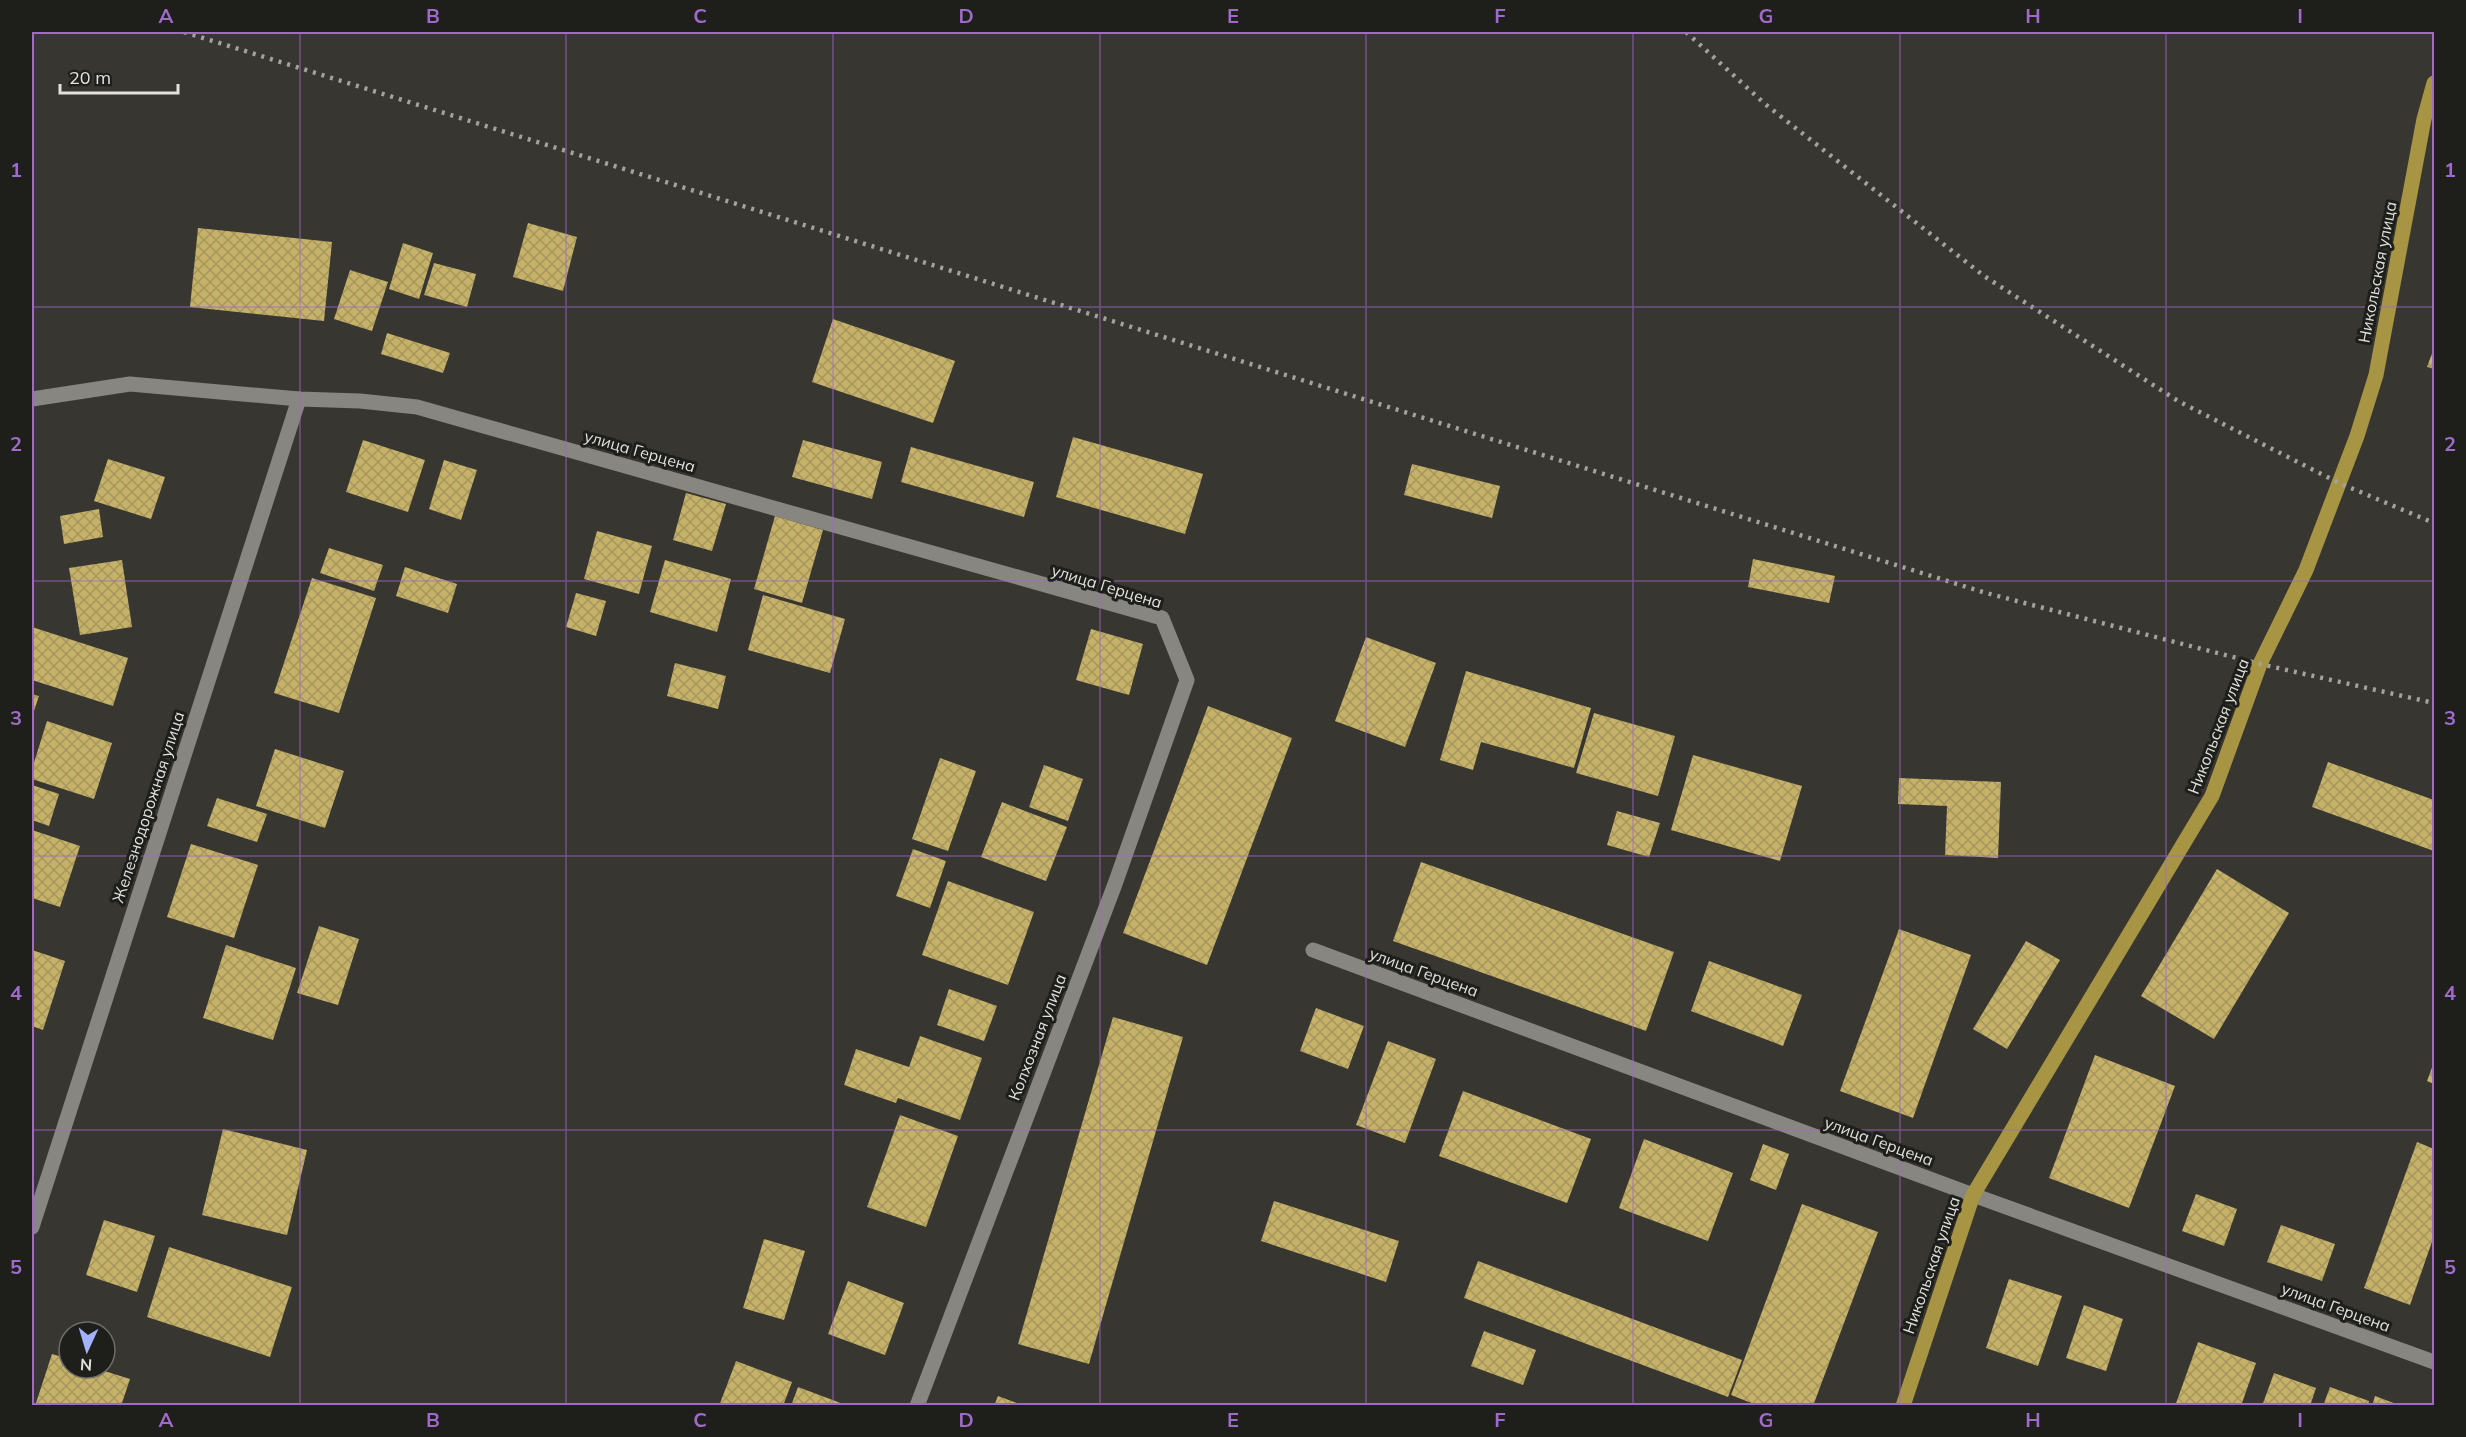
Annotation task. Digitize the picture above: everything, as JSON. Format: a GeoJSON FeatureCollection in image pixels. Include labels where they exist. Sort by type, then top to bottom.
{"type":"FeatureCollection","features":[{"type":"Feature","properties":{"kind":"main road","name":"Никольская улица"},"geometry":{"type":"LineString","coordinates":[[1903,1406],[1973,1195],[2212,796],[2260,664],[2306,570],[2361,426],[2376,375],[2424,119],[2434,83]]}},
{"type":"Feature","properties":{"kind":"street","name":"улица Герцена"},"geometry":{"type":"LineString","coordinates":[[32,399],[130,384],[417,407],[1162,618],[1187,681]]}},
{"type":"Feature","properties":{"kind":"street","name":"Железнодорожная улица"},"geometry":{"type":"LineString","coordinates":[[32,1227],[299,399]]}},
{"type":"Feature","properties":{"kind":"street","name":"Колхозная улица"},"geometry":{"type":"LineString","coordinates":[[917,1406],[1115,884],[1187,681]]}},
{"type":"Feature","properties":{"kind":"street","name":"улица Герцена"},"geometry":{"type":"LineString","coordinates":[[1313,950],[1973,1195],[2434,1362]]}},
{"type":"Feature","properties":{"kind":"building"},"geometry":{"type":"Polygon","coordinates":[[[528,223],[577,237],[563,291],[513,277],[528,223]]]}},
{"type":"Feature","properties":{"kind":"building"},"geometry":{"type":"Polygon","coordinates":[[[198,228],[332,242],[324,321],[190,307],[198,228]]]}},
{"type":"Feature","properties":{"kind":"building"},"geometry":{"type":"Polygon","coordinates":[[[403,243],[433,253],[419,299],[389,289],[403,243]]]}},
{"type":"Feature","properties":{"kind":"building"},"geometry":{"type":"Polygon","coordinates":[[[434,263],[476,274],[467,307],[424,295],[434,263]]]}},
{"type":"Feature","properties":{"kind":"building"},"geometry":{"type":"Polygon","coordinates":[[[350,270],[388,282],[372,331],[334,319],[350,270]]]}},
{"type":"Feature","properties":{"kind":"building"},"geometry":{"type":"Polygon","coordinates":[[[833,319],[955,361],[933,423],[812,382],[833,319]]]}},
{"type":"Feature","properties":{"kind":"building"},"geometry":{"type":"Polygon","coordinates":[[[387,333],[450,353],[443,373],[381,354],[387,333]]]}},
{"type":"Feature","properties":{"kind":"building"},"geometry":{"type":"Polygon","coordinates":[[[2434,348],[2434,369],[2427,367],[2434,348]]]}},
{"type":"Feature","properties":{"kind":"building"},"geometry":{"type":"Polygon","coordinates":[[[1073,437],[1203,474],[1185,534],[1056,497],[1073,437]]]}},
{"type":"Feature","properties":{"kind":"building"},"geometry":{"type":"Polygon","coordinates":[[[363,440],[425,460],[408,512],[346,492],[363,440]]]}},
{"type":"Feature","properties":{"kind":"building"},"geometry":{"type":"Polygon","coordinates":[[[803,440],[882,462],[872,499],[792,477],[803,440]]]}},
{"type":"Feature","properties":{"kind":"building"},"geometry":{"type":"Polygon","coordinates":[[[911,447],[1034,482],[1024,517],[901,482],[911,447]]]}},
{"type":"Feature","properties":{"kind":"building"},"geometry":{"type":"Polygon","coordinates":[[[108,459],[165,477],[151,519],[94,501],[108,459]]]}},
{"type":"Feature","properties":{"kind":"building"},"geometry":{"type":"Polygon","coordinates":[[[444,460],[477,470],[461,520],[429,509],[444,460]]]}},
{"type":"Feature","properties":{"kind":"building"},"geometry":{"type":"Polygon","coordinates":[[[1412,464],[1500,486],[1492,518],[1404,495],[1412,464]]]}},
{"type":"Feature","properties":{"kind":"building"},"geometry":{"type":"Polygon","coordinates":[[[686,493],[726,504],[712,551],[673,540],[686,493]]]}},
{"type":"Feature","properties":{"kind":"building"},"geometry":{"type":"Polygon","coordinates":[[[99,509],[103,537],[64,544],[60,516],[99,509]]]}},
{"type":"Feature","properties":{"kind":"building"},"geometry":{"type":"Polygon","coordinates":[[[775,516],[823,530],[802,603],[754,589],[775,516]]]}},
{"type":"Feature","properties":{"kind":"building"},"geometry":{"type":"Polygon","coordinates":[[[597,531],[652,546],[639,594],[584,579],[597,531]]]}},
{"type":"Feature","properties":{"kind":"building"},"geometry":{"type":"Polygon","coordinates":[[[329,548],[383,565],[374,591],[320,573],[329,548]]]}},
{"type":"Feature","properties":{"kind":"building"},"geometry":{"type":"Polygon","coordinates":[[[1753,559],[1835,576],[1829,603],[1748,587],[1753,559]]]}},
{"type":"Feature","properties":{"kind":"building"},"geometry":{"type":"Polygon","coordinates":[[[122,560],[132,627],[80,635],[69,568],[122,560]]]}},
{"type":"Feature","properties":{"kind":"building"},"geometry":{"type":"Polygon","coordinates":[[[665,560],[731,579],[717,632],[650,612],[665,560]]]}},
{"type":"Feature","properties":{"kind":"building"},"geometry":{"type":"Polygon","coordinates":[[[405,567],[457,584],[448,613],[396,596],[405,567]]]}},
{"type":"Feature","properties":{"kind":"building"},"geometry":{"type":"Polygon","coordinates":[[[312,578],[376,598],[339,713],[274,693],[312,578]]]}},
{"type":"Feature","properties":{"kind":"building"},"geometry":{"type":"Polygon","coordinates":[[[576,593],[606,601],[596,636],[566,627],[576,593]]]}},
{"type":"Feature","properties":{"kind":"building"},"geometry":{"type":"Polygon","coordinates":[[[763,595],[845,619],[830,673],[748,650],[763,595]]]}},
{"type":"Feature","properties":{"kind":"building"},"geometry":{"type":"Polygon","coordinates":[[[32,627],[128,658],[113,706],[32,680],[32,627]]]}},
{"type":"Feature","properties":{"kind":"building"},"geometry":{"type":"Polygon","coordinates":[[[1091,629],[1143,644],[1129,695],[1076,680],[1091,629]]]}},
{"type":"Feature","properties":{"kind":"building"},"geometry":{"type":"Polygon","coordinates":[[[1366,637],[1436,663],[1405,747],[1335,721],[1366,637]]]}},
{"type":"Feature","properties":{"kind":"building"},"geometry":{"type":"Polygon","coordinates":[[[675,663],[726,676],[718,709],[667,696],[675,663]]]}},
{"type":"Feature","properties":{"kind":"building"},"geometry":{"type":"Polygon","coordinates":[[[1466,671],[1591,708],[1574,768],[1481,742],[1473,770],[1440,760],[1466,671]]]}},
{"type":"Feature","properties":{"kind":"building"},"geometry":{"type":"Polygon","coordinates":[[[32,694],[39,696],[32,717],[32,694]]]}},
{"type":"Feature","properties":{"kind":"building"},"geometry":{"type":"Polygon","coordinates":[[[1208,706],[1292,738],[1207,965],[1123,933],[1208,706]]]}},
{"type":"Feature","properties":{"kind":"building"},"geometry":{"type":"Polygon","coordinates":[[[1594,713],[1675,736],[1658,796],[1576,773],[1594,713]]]}},
{"type":"Feature","properties":{"kind":"building"},"geometry":{"type":"Polygon","coordinates":[[[47,721],[112,743],[94,799],[32,779],[32,769],[47,721]]]}},
{"type":"Feature","properties":{"kind":"building"},"geometry":{"type":"Polygon","coordinates":[[[275,749],[344,771],[325,828],[256,806],[275,749]]]}},
{"type":"Feature","properties":{"kind":"building"},"geometry":{"type":"Polygon","coordinates":[[[1693,755],[1802,786],[1780,861],[1671,830],[1693,755]]]}},
{"type":"Feature","properties":{"kind":"building"},"geometry":{"type":"Polygon","coordinates":[[[940,758],[976,771],[948,851],[912,839],[940,758]]]}},
{"type":"Feature","properties":{"kind":"building"},"geometry":{"type":"Polygon","coordinates":[[[2328,762],[2434,800],[2434,851],[2312,807],[2328,762]]]}},
{"type":"Feature","properties":{"kind":"building"},"geometry":{"type":"Polygon","coordinates":[[[1044,765],[1083,779],[1068,821],[1029,807],[1044,765]]]}},
{"type":"Feature","properties":{"kind":"building"},"geometry":{"type":"Polygon","coordinates":[[[1899,778],[2001,782],[1998,858],[1945,855],[1947,806],[1898,804],[1899,778]]]}},
{"type":"Feature","properties":{"kind":"building"},"geometry":{"type":"Polygon","coordinates":[[[32,785],[59,794],[49,826],[32,820],[32,785]]]}},
{"type":"Feature","properties":{"kind":"building"},"geometry":{"type":"Polygon","coordinates":[[[217,798],[267,814],[257,842],[207,826],[217,798]]]}},
{"type":"Feature","properties":{"kind":"building"},"geometry":{"type":"Polygon","coordinates":[[[1002,802],[1067,827],[1046,881],[981,857],[1002,802]]]}},
{"type":"Feature","properties":{"kind":"building"},"geometry":{"type":"Polygon","coordinates":[[[1617,811],[1660,823],[1649,857],[1607,845],[1617,811]]]}},
{"type":"Feature","properties":{"kind":"building"},"geometry":{"type":"Polygon","coordinates":[[[32,830],[80,846],[60,907],[32,898],[32,830]]]}},
{"type":"Feature","properties":{"kind":"building"},"geometry":{"type":"Polygon","coordinates":[[[191,844],[258,865],[234,938],[167,917],[191,844]]]}},
{"type":"Feature","properties":{"kind":"building"},"geometry":{"type":"Polygon","coordinates":[[[913,849],[946,861],[930,908],[896,896],[913,849]]]}},
{"type":"Feature","properties":{"kind":"building"},"geometry":{"type":"Polygon","coordinates":[[[1421,862],[1674,952],[1646,1031],[1393,941],[1421,862]]]}},
{"type":"Feature","properties":{"kind":"building"},"geometry":{"type":"Polygon","coordinates":[[[2217,869],[2289,913],[2214,1039],[2141,996],[2217,869]]]}},
{"type":"Feature","properties":{"kind":"building"},"geometry":{"type":"Polygon","coordinates":[[[948,881],[1034,912],[1008,985],[922,955],[948,881]]]}},
{"type":"Feature","properties":{"kind":"building"},"geometry":{"type":"Polygon","coordinates":[[[319,926],[359,939],[338,1005],[297,993],[319,926]]]}},
{"type":"Feature","properties":{"kind":"building"},"geometry":{"type":"Polygon","coordinates":[[[1899,929],[1971,955],[1913,1118],[1840,1091],[1899,929]]]}},
{"type":"Feature","properties":{"kind":"building"},"geometry":{"type":"Polygon","coordinates":[[[2026,941],[2060,960],[2007,1049],[1973,1029],[2026,941]]]}},
{"type":"Feature","properties":{"kind":"building"},"geometry":{"type":"Polygon","coordinates":[[[226,945],[296,968],[273,1040],[203,1018],[226,945]]]}},
{"type":"Feature","properties":{"kind":"building"},"geometry":{"type":"Polygon","coordinates":[[[32,950],[65,961],[43,1030],[32,1026],[32,950]]]}},
{"type":"Feature","properties":{"kind":"building"},"geometry":{"type":"Polygon","coordinates":[[[1709,961],[1802,995],[1783,1046],[1691,1011],[1709,961]]]}},
{"type":"Feature","properties":{"kind":"building"},"geometry":{"type":"Polygon","coordinates":[[[949,989],[997,1006],[984,1041],[937,1025],[949,989]]]}},
{"type":"Feature","properties":{"kind":"building"},"geometry":{"type":"Polygon","coordinates":[[[1316,1008],[1364,1026],[1348,1069],[1300,1051],[1316,1008]]]}},
{"type":"Feature","properties":{"kind":"building"},"geometry":{"type":"Polygon","coordinates":[[[1113,1017],[1183,1037],[1089,1364],[1018,1344],[1113,1017]]]}},
{"type":"Feature","properties":{"kind":"building"},"geometry":{"type":"Polygon","coordinates":[[[920,1036],[982,1058],[960,1120],[898,1098],[896,1103],[844,1085],[856,1049],[909,1067],[920,1036]]]}},
{"type":"Feature","properties":{"kind":"building"},"geometry":{"type":"Polygon","coordinates":[[[1388,1041],[1436,1059],[1405,1143],[1356,1125],[1388,1041]]]}},
{"type":"Feature","properties":{"kind":"building"},"geometry":{"type":"Polygon","coordinates":[[[2095,1055],[2175,1086],[2129,1208],[2049,1178],[2095,1055]]]}},
{"type":"Feature","properties":{"kind":"building"},"geometry":{"type":"Polygon","coordinates":[[[2434,1062],[2434,1084],[2427,1081],[2434,1062]]]}},
{"type":"Feature","properties":{"kind":"building"},"geometry":{"type":"Polygon","coordinates":[[[1463,1091],[1591,1139],[1567,1203],[1439,1156],[1463,1091]]]}},
{"type":"Feature","properties":{"kind":"building"},"geometry":{"type":"Polygon","coordinates":[[[900,1115],[958,1136],[926,1227],[867,1207],[900,1115]]]}},
{"type":"Feature","properties":{"kind":"building"},"geometry":{"type":"Polygon","coordinates":[[[223,1129],[307,1150],[287,1235],[202,1215],[223,1129]]]}},
{"type":"Feature","properties":{"kind":"building"},"geometry":{"type":"Polygon","coordinates":[[[1644,1139],[1733,1173],[1708,1241],[1619,1208],[1644,1139]]]}},
{"type":"Feature","properties":{"kind":"building"},"geometry":{"type":"Polygon","coordinates":[[[2417,1142],[2434,1149],[2434,1236],[2410,1305],[2364,1288],[2417,1142]]]}},
{"type":"Feature","properties":{"kind":"building"},"geometry":{"type":"Polygon","coordinates":[[[1763,1144],[1789,1154],[1776,1190],[1750,1180],[1763,1144]]]}},
{"type":"Feature","properties":{"kind":"building"},"geometry":{"type":"Polygon","coordinates":[[[2196,1194],[2237,1209],[2224,1246],[2182,1231],[2196,1194]]]}},
{"type":"Feature","properties":{"kind":"building"},"geometry":{"type":"Polygon","coordinates":[[[1274,1201],[1399,1241],[1386,1282],[1261,1241],[1274,1201]]]}},
{"type":"Feature","properties":{"kind":"building"},"geometry":{"type":"Polygon","coordinates":[[[1802,1204],[1878,1232],[1813,1406],[1759,1406],[1731,1395],[1802,1204]]]}},
{"type":"Feature","properties":{"kind":"building"},"geometry":{"type":"Polygon","coordinates":[[[104,1220],[155,1236],[137,1292],[86,1275],[104,1220]]]}},
{"type":"Feature","properties":{"kind":"building"},"geometry":{"type":"Polygon","coordinates":[[[2281,1225],[2335,1244],[2322,1281],[2267,1262],[2281,1225]]]}},
{"type":"Feature","properties":{"kind":"building"},"geometry":{"type":"Polygon","coordinates":[[[764,1239],[805,1251],[784,1320],[743,1308],[764,1239]]]}},
{"type":"Feature","properties":{"kind":"building"},"geometry":{"type":"Polygon","coordinates":[[[169,1247],[292,1287],[270,1357],[147,1317],[169,1247]]]}},
{"type":"Feature","properties":{"kind":"building"},"geometry":{"type":"Polygon","coordinates":[[[1478,1261],[1742,1360],[1728,1397],[1464,1298],[1478,1261]]]}},
{"type":"Feature","properties":{"kind":"building"},"geometry":{"type":"Polygon","coordinates":[[[2009,1279],[2062,1296],[2038,1366],[1986,1348],[2009,1279]]]}},
{"type":"Feature","properties":{"kind":"building"},"geometry":{"type":"Polygon","coordinates":[[[848,1281],[904,1303],[885,1355],[828,1334],[848,1281]]]}},
{"type":"Feature","properties":{"kind":"building"},"geometry":{"type":"Polygon","coordinates":[[[2084,1305],[2123,1319],[2106,1371],[2066,1358],[2084,1305]]]}},
{"type":"Feature","properties":{"kind":"building"},"geometry":{"type":"Polygon","coordinates":[[[1484,1331],[1536,1350],[1523,1385],[1471,1366],[1484,1331]]]}},
{"type":"Feature","properties":{"kind":"building"},"geometry":{"type":"Polygon","coordinates":[[[2198,1342],[2256,1363],[2241,1406],[2175,1406],[2198,1342]]]}},
{"type":"Feature","properties":{"kind":"building"},"geometry":{"type":"Polygon","coordinates":[[[52,1354],[57,1355],[57,1380],[117,1380],[117,1375],[130,1379],[121,1406],[35,1406],[52,1354]]]}},
{"type":"Feature","properties":{"kind":"building"},"geometry":{"type":"Polygon","coordinates":[[[736,1361],[792,1382],[783,1406],[719,1406],[736,1361]]]}},
{"type":"Feature","properties":{"kind":"building"},"geometry":{"type":"Polygon","coordinates":[[[2274,1373],[2316,1388],[2310,1406],[2262,1406],[2274,1373]]]}},
{"type":"Feature","properties":{"kind":"building"},"geometry":{"type":"Polygon","coordinates":[[[798,1387],[846,1405],[846,1406],[791,1406],[798,1387]]]}},
{"type":"Feature","properties":{"kind":"building"},"geometry":{"type":"Polygon","coordinates":[[[2330,1387],[2369,1401],[2368,1406],[2323,1406],[2330,1387]]]}},
{"type":"Feature","properties":{"kind":"building"},"geometry":{"type":"Polygon","coordinates":[[[998,1396],[1022,1405],[1022,1406],[994,1406],[998,1396]]]}},
{"type":"Feature","properties":{"kind":"building"},"geometry":{"type":"Polygon","coordinates":[[[2375,1396],[2399,1405],[2399,1406],[2372,1406],[2375,1396]]]}},
{"type":"Feature","properties":{"kind":"railway"},"geometry":{"type":"LineString","coordinates":[[184,32],[1986,593],[2260,664],[2434,703]]}},
{"type":"Feature","properties":{"kind":"railway"},"geometry":{"type":"LineString","coordinates":[[1686,32],[1765,104],[1984,276],[2178,401],[2339,483],[2434,523]]}}]}
